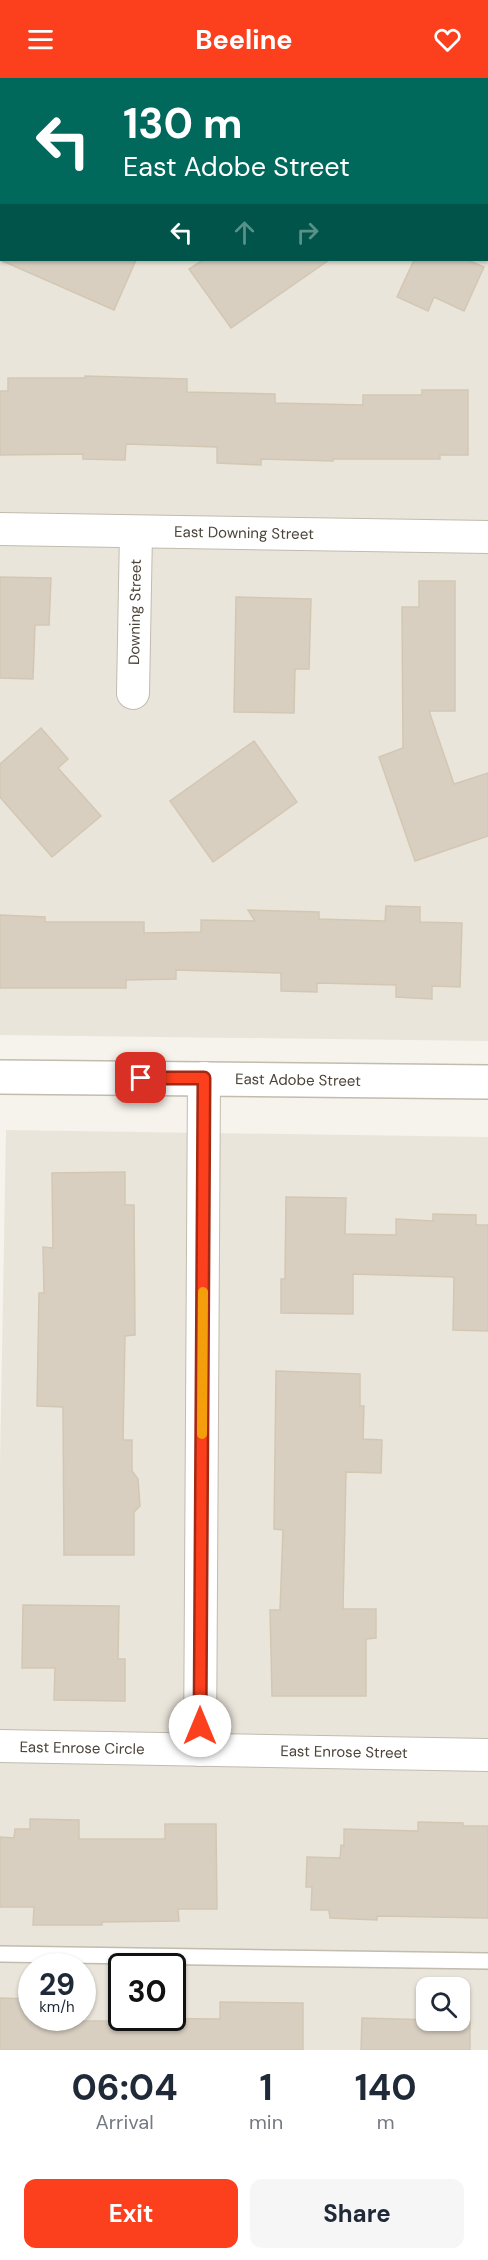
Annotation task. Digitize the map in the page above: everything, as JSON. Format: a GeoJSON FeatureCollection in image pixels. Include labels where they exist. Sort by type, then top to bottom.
{"type":"FeatureCollection","features":[{"type":"Feature","properties":{"kind":"street","name":"East Downing Street"},"geometry":{"type":"LineString","coordinates":[[0,529],[488,537]]}},
{"type":"Feature","properties":{"kind":"street","name":"Downing Street"},"geometry":{"type":"LineString","coordinates":[[133,693],[136,532]]}},
{"type":"Feature","properties":{"kind":"street","name":"East Adobe Street"},"geometry":{"type":"LineString","coordinates":[[0,1077],[488,1082]]}},
{"type":"Feature","properties":{"kind":"street"},"geometry":{"type":"LineString","coordinates":[[200,1750],[204,1078]]}},
{"type":"Feature","properties":{"kind":"street","name":"East Enrose Circle"},"geometry":{"type":"LineString","coordinates":[[0,1746],[200,1750]]}},
{"type":"Feature","properties":{"kind":"street","name":"East Enrose Street"},"geometry":{"type":"LineString","coordinates":[[200,1750],[488,1755]]}},
{"type":"Feature","properties":{"kind":"lane"},"geometry":{"type":"LineString","coordinates":[[0,1954],[488,1961]]}},
{"type":"Feature","properties":{"kind":"shaded area"},"geometry":{"type":"Polygon","coordinates":[[[0,261],[488,261],[488,1041],[0,1035],[0,261]]]}},
{"type":"Feature","properties":{"kind":"shaded area"},"geometry":{"type":"Polygon","coordinates":[[[6,1130],[488,1137],[488,2050],[0,2050],[0,1465],[6,1130]]]}},
{"type":"Feature","properties":{"kind":"building"},"geometry":{"type":"Polygon","coordinates":[[[2,261],[136,261],[114,310],[2,261]]]}},
{"type":"Feature","properties":{"kind":"building"},"geometry":{"type":"Polygon","coordinates":[[[201,261],[328,261],[231,328],[189,269],[201,261]]]}},
{"type":"Feature","properties":{"kind":"building"},"geometry":{"type":"Polygon","coordinates":[[[414,261],[469,261],[484,267],[464,311],[434,297],[428,311],[397,297],[414,261]]]}},
{"type":"Feature","properties":{"kind":"building"},"geometry":{"type":"Polygon","coordinates":[[[85,376],[187,379],[187,392],[275,394],[275,403],[363,405],[363,395],[422,395],[422,390],[468,390],[468,455],[440,455],[440,459],[333,459],[333,461],[261,459],[261,465],[217,463],[217,447],[126,444],[125,460],[83,459],[83,454],[0,455],[0,391],[8,391],[8,378],[85,378],[85,376]]]}},
{"type":"Feature","properties":{"kind":"building"},"geometry":{"type":"Polygon","coordinates":[[[0,577],[51,578],[49,625],[35,625],[33,679],[0,678],[0,577]]]}},
{"type":"Feature","properties":{"kind":"building"},"geometry":{"type":"Polygon","coordinates":[[[419,581],[455,581],[455,711],[429,711],[454,784],[488,773],[488,836],[415,861],[379,757],[403,748],[402,607],[419,607],[419,581]]]}},
{"type":"Feature","properties":{"kind":"building"},"geometry":{"type":"Polygon","coordinates":[[[236,597],[311,599],[309,669],[295,669],[294,713],[234,712],[236,597]]]}},
{"type":"Feature","properties":{"kind":"building"},"geometry":{"type":"Polygon","coordinates":[[[41,728],[68,759],[58,768],[101,816],[52,857],[0,797],[0,764],[41,728]]]}},
{"type":"Feature","properties":{"kind":"building"},"geometry":{"type":"Polygon","coordinates":[[[254,741],[297,802],[213,862],[170,801],[254,741]]]}},
{"type":"Feature","properties":{"kind":"building"},"geometry":{"type":"Polygon","coordinates":[[[386,906],[420,907],[420,922],[462,923],[460,987],[432,986],[432,999],[396,997],[396,985],[317,983],[317,992],[281,991],[281,973],[176,970],[176,979],[126,980],[126,988],[0,988],[0,915],[45,917],[45,922],[144,922],[144,933],[201,932],[201,920],[255,921],[248,910],[319,912],[319,919],[385,921],[386,906]]]}},
{"type":"Feature","properties":{"kind":"building"},"geometry":{"type":"Polygon","coordinates":[[[125,1172],[125,1205],[134,1205],[135,1335],[125,1336],[123,1440],[132,1440],[132,1471],[138,1479],[140,1506],[134,1512],[134,1555],[64,1555],[63,1407],[37,1406],[39,1293],[44,1293],[43,1247],[53,1248],[52,1173],[125,1172]]]}},
{"type":"Feature","properties":{"kind":"building"},"geometry":{"type":"Polygon","coordinates":[[[286,1197],[346,1198],[345,1234],[396,1235],[396,1219],[433,1221],[433,1214],[476,1215],[476,1225],[488,1225],[488,1331],[453,1330],[454,1277],[353,1274],[353,1314],[281,1313],[281,1279],[285,1279],[286,1197]]]}},
{"type":"Feature","properties":{"kind":"building"},"geometry":{"type":"Polygon","coordinates":[[[276,1371],[360,1374],[360,1406],[364,1406],[363,1439],[382,1440],[381,1473],[346,1472],[343,1609],[376,1609],[376,1638],[366,1639],[366,1696],[272,1696],[270,1610],[280,1610],[283,1530],[274,1529],[276,1371]]]}},
{"type":"Feature","properties":{"kind":"building"},"geometry":{"type":"Polygon","coordinates":[[[23,1605],[119,1606],[118,1659],[125,1659],[125,1701],[54,1700],[55,1668],[22,1668],[23,1605]]]}},
{"type":"Feature","properties":{"kind":"building"},"geometry":{"type":"Polygon","coordinates":[[[30,1819],[79,1820],[79,1839],[165,1839],[165,1824],[216,1824],[217,1909],[178,1909],[179,1921],[102,1922],[102,1925],[33,1925],[34,1907],[0,1907],[0,1837],[14,1838],[15,1829],[30,1829],[30,1819]]]}},
{"type":"Feature","properties":{"kind":"building"},"geometry":{"type":"Polygon","coordinates":[[[418,1822],[488,1826],[488,1918],[377,1916],[377,1920],[330,1918],[329,1910],[311,1910],[312,1887],[306,1887],[307,1857],[340,1858],[341,1845],[344,1846],[344,1829],[418,1831],[418,1822]]]}},
{"type":"Feature","properties":{"kind":"building"},"geometry":{"type":"Polygon","coordinates":[[[0,1998],[18,1999],[18,2031],[96,2031],[96,2021],[108,2021],[108,2031],[186,2031],[186,2019],[220,2019],[220,2002],[303,2003],[303,2050],[0,2050],[0,1998]]]}},
{"type":"Feature","properties":{"kind":"building"},"geometry":{"type":"Polygon","coordinates":[[[362,2018],[416,2020],[416,2031],[470,2031],[470,2050],[361,2050],[362,2018]]]}},
{"type":"Feature","properties":{"kind":"slow traffic"},"geometry":{"type":"LineString","coordinates":[[202,1434],[203,1292]]}},
{"type":"Feature","properties":{"kind":"route"},"geometry":{"type":"LineString","coordinates":[[141,1078],[204,1078],[200,1726]]}}]}
